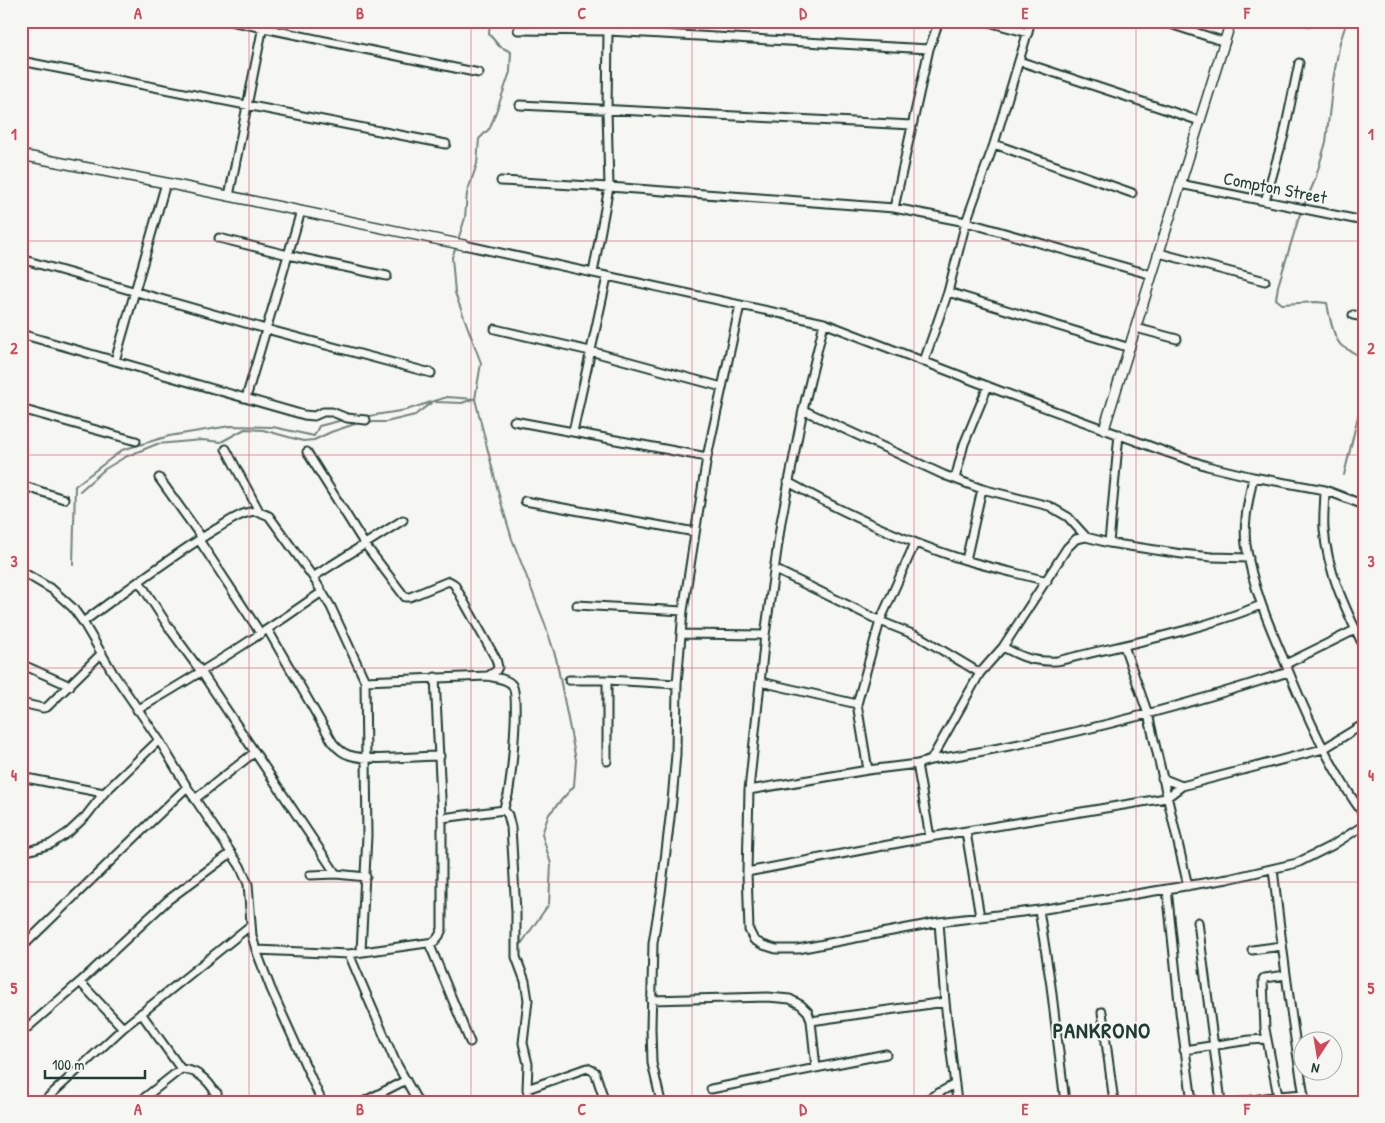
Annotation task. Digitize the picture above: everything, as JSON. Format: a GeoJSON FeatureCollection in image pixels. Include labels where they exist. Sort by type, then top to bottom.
{"type":"FeatureCollection","features":[{"type":"Feature","properties":{"kind":"street"},"geometry":{"type":"LineString","coordinates":[[230,21],[263,24],[479,73]]}},
{"type":"Feature","properties":{"kind":"street"},"geometry":{"type":"LineString","coordinates":[[593,273],[609,187],[607,110],[608,31],[610,21]]}},
{"type":"Feature","properties":{"kind":"street"},"geometry":{"type":"LineString","coordinates":[[894,208],[929,49],[939,21]]}},
{"type":"Feature","properties":{"kind":"street"},"geometry":{"type":"LineString","coordinates":[[984,21],[1028,33]]}},
{"type":"Feature","properties":{"kind":"street"},"geometry":{"type":"LineString","coordinates":[[924,361],[948,292],[966,222],[994,144],[1031,21]]}},
{"type":"Feature","properties":{"kind":"street"},"geometry":{"type":"LineString","coordinates":[[1161,21],[1225,42]]}},
{"type":"Feature","properties":{"kind":"street"},"geometry":{"type":"LineString","coordinates":[[1104,429],[1231,21]]}},
{"type":"Feature","properties":{"kind":"street"},"geometry":{"type":"LineString","coordinates":[[229,196],[263,24]]}},
{"type":"Feature","properties":{"kind":"street"},"geometry":{"type":"LineString","coordinates":[[518,30],[608,31],[929,49]]}},
{"type":"Feature","properties":{"kind":"street"},"geometry":{"type":"LineString","coordinates":[[21,61],[446,144]]}},
{"type":"Feature","properties":{"kind":"street"},"geometry":{"type":"LineString","coordinates":[[1019,61],[1200,121]]}},
{"type":"Feature","properties":{"kind":"street"},"geometry":{"type":"LineString","coordinates":[[1265,201],[1284,135],[1299,63]]}},
{"type":"Feature","properties":{"kind":"street"},"geometry":{"type":"LineString","coordinates":[[520,105],[912,124]]}},
{"type":"Feature","properties":{"kind":"street"},"geometry":{"type":"LineString","coordinates":[[994,144],[1132,193]]}},
{"type":"Feature","properties":{"kind":"street"},"geometry":{"type":"LineString","coordinates":[[21,155],[301,211],[824,323],[988,386],[1207,466],[1253,477],[1325,490],[1364,504]]}},
{"type":"Feature","properties":{"kind":"street"},"geometry":{"type":"LineString","coordinates":[[501,182],[609,187],[894,208],[966,222],[1152,275]]}},
{"type":"Feature","properties":{"kind":"street"},"geometry":{"type":"LineString","coordinates":[[115,361],[166,183]]}},
{"type":"Feature","properties":{"kind":"street","name":"Compton Street"},"geometry":{"type":"LineString","coordinates":[[1180,184],[1364,221]]}},
{"type":"Feature","properties":{"kind":"street"},"geometry":{"type":"LineString","coordinates":[[246,398],[301,211]]}},
{"type":"Feature","properties":{"kind":"street"},"geometry":{"type":"LineString","coordinates":[[219,238],[387,276]]}},
{"type":"Feature","properties":{"kind":"street"},"geometry":{"type":"LineString","coordinates":[[1158,253],[1265,281]]}},
{"type":"Feature","properties":{"kind":"street"},"geometry":{"type":"LineString","coordinates":[[21,259],[266,329],[431,373]]}},
{"type":"Feature","properties":{"kind":"street"},"geometry":{"type":"LineString","coordinates":[[573,432],[607,277]]}},
{"type":"Feature","properties":{"kind":"street"},"geometry":{"type":"LineString","coordinates":[[948,292],[1130,348]]}},
{"type":"Feature","properties":{"kind":"street"},"geometry":{"type":"LineString","coordinates":[[661,1102],[652,1063],[651,1000],[653,943],[672,801],[676,754],[677,684],[683,611],[707,457],[740,305]]}},
{"type":"Feature","properties":{"kind":"street"},"geometry":{"type":"LineString","coordinates":[[1353,315],[1364,316]]}},
{"type":"Feature","properties":{"kind":"street"},"geometry":{"type":"LineString","coordinates":[[824,323],[788,482],[765,635],[749,790],[748,930],[754,940],[776,949],[798,948],[939,922],[1039,910],[1188,886],[1273,869],[1298,862],[1333,845],[1364,825]]}},
{"type":"Feature","properties":{"kind":"street"},"geometry":{"type":"LineString","coordinates":[[1136,328],[1177,339]]}},
{"type":"Feature","properties":{"kind":"street"},"geometry":{"type":"LineString","coordinates":[[494,329],[722,387]]}},
{"type":"Feature","properties":{"kind":"street"},"geometry":{"type":"LineString","coordinates":[[21,334],[304,415],[314,416],[323,412],[332,412],[347,418],[366,420]]}},
{"type":"Feature","properties":{"kind":"street"},"geometry":{"type":"LineString","coordinates":[[955,479],[964,444],[988,386]]}},
{"type":"Feature","properties":{"kind":"street"},"geometry":{"type":"LineString","coordinates":[[21,409],[136,441]]}},
{"type":"Feature","properties":{"kind":"street"},"geometry":{"type":"LineString","coordinates":[[803,410],[919,465],[982,489],[1049,506],[1068,517],[1086,537]]}},
{"type":"Feature","properties":{"kind":"street"},"geometry":{"type":"LineString","coordinates":[[514,421],[707,457]]}},
{"type":"Feature","properties":{"kind":"street"},"geometry":{"type":"LineString","coordinates":[[1109,543],[1119,434]]}},
{"type":"Feature","properties":{"kind":"street"},"geometry":{"type":"LineString","coordinates":[[226,449],[260,511],[269,516],[313,577],[331,607],[365,681],[367,758],[366,877],[361,951]]}},
{"type":"Feature","properties":{"kind":"street"},"geometry":{"type":"LineString","coordinates":[[307,452],[364,543],[405,597],[410,597],[449,581],[454,584],[496,659],[498,666],[496,671],[487,676]]}},
{"type":"Feature","properties":{"kind":"street"},"geometry":{"type":"LineString","coordinates":[[1253,477],[1246,516],[1246,544],[1261,605],[1288,672],[1323,749],[1344,786],[1364,815]]}},
{"type":"Feature","properties":{"kind":"street"},"geometry":{"type":"LineString","coordinates":[[159,478],[264,632],[334,743],[342,752],[351,756],[367,758],[440,756]]}},
{"type":"Feature","properties":{"kind":"street"},"geometry":{"type":"LineString","coordinates":[[788,482],[830,505],[915,543],[966,560],[1047,581]]}},
{"type":"Feature","properties":{"kind":"street"},"geometry":{"type":"LineString","coordinates":[[21,485],[64,499]]}},
{"type":"Feature","properties":{"kind":"street"},"geometry":{"type":"LineString","coordinates":[[966,560],[982,489]]}},
{"type":"Feature","properties":{"kind":"street"},"geometry":{"type":"LineString","coordinates":[[1325,490],[1324,529],[1330,560],[1335,580],[1364,647]]}},
{"type":"Feature","properties":{"kind":"street"},"geometry":{"type":"LineString","coordinates":[[525,501],[695,532]]}},
{"type":"Feature","properties":{"kind":"street"},"geometry":{"type":"LineString","coordinates":[[83,622],[200,539],[240,515],[260,511]]}},
{"type":"Feature","properties":{"kind":"street"},"geometry":{"type":"LineString","coordinates":[[313,577],[403,520]]}},
{"type":"Feature","properties":{"kind":"street"},"geometry":{"type":"LineString","coordinates":[[930,760],[980,673],[1003,647],[1067,548],[1076,539],[1086,537],[1109,543],[1212,558],[1249,558]]}},
{"type":"Feature","properties":{"kind":"street"},"geometry":{"type":"LineString","coordinates":[[868,770],[857,704],[880,621],[915,543]]}},
{"type":"Feature","properties":{"kind":"street"},"geometry":{"type":"LineString","coordinates":[[774,569],[880,621],[920,637],[980,673]]}},
{"type":"Feature","properties":{"kind":"street"},"geometry":{"type":"LineString","coordinates":[[21,571],[53,590],[73,608],[137,710],[159,740],[187,787],[240,866],[248,884],[251,925],[256,950],[271,989],[322,1102]]}},
{"type":"Feature","properties":{"kind":"street"},"geometry":{"type":"LineString","coordinates":[[139,581],[336,874]]}},
{"type":"Feature","properties":{"kind":"street"},"geometry":{"type":"LineString","coordinates":[[137,710],[202,673],[322,592]]}},
{"type":"Feature","properties":{"kind":"street"},"geometry":{"type":"LineString","coordinates":[[576,605],[683,611]]}},
{"type":"Feature","properties":{"kind":"street"},"geometry":{"type":"LineString","coordinates":[[1003,647],[1023,658],[1039,662],[1057,661],[1180,632],[1230,618],[1261,605]]}},
{"type":"Feature","properties":{"kind":"street"},"geometry":{"type":"LineString","coordinates":[[1286,664],[1356,630]]}},
{"type":"Feature","properties":{"kind":"street"},"geometry":{"type":"LineString","coordinates":[[681,634],[765,635]]}},
{"type":"Feature","properties":{"kind":"street"},"geometry":{"type":"LineString","coordinates":[[1124,646],[1148,714],[1188,886]]}},
{"type":"Feature","properties":{"kind":"street"},"geometry":{"type":"LineString","coordinates":[[21,703],[43,708],[48,707],[102,653]]}},
{"type":"Feature","properties":{"kind":"street"},"geometry":{"type":"LineString","coordinates":[[21,664],[70,686]]}},
{"type":"Feature","properties":{"kind":"street"},"geometry":{"type":"LineString","coordinates":[[749,790],[868,770],[917,764],[1022,743],[1148,714],[1229,692],[1288,672]]}},
{"type":"Feature","properties":{"kind":"street"},"geometry":{"type":"LineString","coordinates":[[365,681],[487,676],[509,682],[513,685],[516,695],[509,784],[504,810],[511,827],[516,912],[516,957],[525,981],[528,1000],[523,1043],[528,1064],[527,1089],[530,1102]]}},
{"type":"Feature","properties":{"kind":"street"},"geometry":{"type":"LineString","coordinates":[[256,950],[349,954],[434,942],[439,936],[442,929],[442,818],[435,677]]}},
{"type":"Feature","properties":{"kind":"street"},"geometry":{"type":"LineString","coordinates":[[570,680],[677,684]]}},
{"type":"Feature","properties":{"kind":"street"},"geometry":{"type":"LineString","coordinates":[[607,680],[607,761]]}},
{"type":"Feature","properties":{"kind":"street"},"geometry":{"type":"LineString","coordinates":[[761,682],[857,704]]}},
{"type":"Feature","properties":{"kind":"street"},"geometry":{"type":"LineString","coordinates":[[747,872],[930,837],[1166,798],[1182,786],[1323,749],[1364,724]]}},
{"type":"Feature","properties":{"kind":"street"},"geometry":{"type":"LineString","coordinates":[[21,854],[51,844],[69,832],[86,816],[104,794],[159,740]]}},
{"type":"Feature","properties":{"kind":"street"},"geometry":{"type":"LineString","coordinates":[[195,799],[255,752]]}},
{"type":"Feature","properties":{"kind":"street"},"geometry":{"type":"LineString","coordinates":[[917,764],[930,837]]}},
{"type":"Feature","properties":{"kind":"street"},"geometry":{"type":"LineString","coordinates":[[21,777],[104,794]]}},
{"type":"Feature","properties":{"kind":"street"},"geometry":{"type":"LineString","coordinates":[[1162,778],[1182,786]]}},
{"type":"Feature","properties":{"kind":"street"},"geometry":{"type":"LineString","coordinates":[[21,948],[187,787]]}},
{"type":"Feature","properties":{"kind":"street"},"geometry":{"type":"LineString","coordinates":[[442,818],[504,810]]}},
{"type":"Feature","properties":{"kind":"street"},"geometry":{"type":"LineString","coordinates":[[966,832],[980,917]]}},
{"type":"Feature","properties":{"kind":"street"},"geometry":{"type":"LineString","coordinates":[[21,1033],[80,982],[168,900],[231,853]]}},
{"type":"Feature","properties":{"kind":"street"},"geometry":{"type":"LineString","coordinates":[[1273,869],[1286,976],[1305,1102]]}},
{"type":"Feature","properties":{"kind":"street"},"geometry":{"type":"LineString","coordinates":[[310,874],[366,877]]}},
{"type":"Feature","properties":{"kind":"street"},"geometry":{"type":"LineString","coordinates":[[1167,889],[1184,1050],[1192,1102]]}},
{"type":"Feature","properties":{"kind":"street"},"geometry":{"type":"LineString","coordinates":[[1039,910],[1051,986],[1065,1102]]}},
{"type":"Feature","properties":{"kind":"street"},"geometry":{"type":"LineString","coordinates":[[939,922],[945,1002],[957,1102]]}},
{"type":"Feature","properties":{"kind":"street"},"geometry":{"type":"LineString","coordinates":[[1198,922],[1221,1102]]}},
{"type":"Feature","properties":{"kind":"street"},"geometry":{"type":"LineString","coordinates":[[43,1102],[123,1028],[251,925]]}},
{"type":"Feature","properties":{"kind":"street"},"geometry":{"type":"LineString","coordinates":[[429,943],[470,1042]]}},
{"type":"Feature","properties":{"kind":"street"},"geometry":{"type":"LineString","coordinates":[[1252,950],[1282,946]]}},
{"type":"Feature","properties":{"kind":"street"},"geometry":{"type":"LineString","coordinates":[[349,954],[395,1061],[418,1102]]}},
{"type":"Feature","properties":{"kind":"street"},"geometry":{"type":"LineString","coordinates":[[1278,1096],[1265,1029],[1263,980],[1265,978],[1286,976]]}},
{"type":"Feature","properties":{"kind":"street"},"geometry":{"type":"LineString","coordinates":[[80,982],[123,1028]]}},
{"type":"Feature","properties":{"kind":"street"},"geometry":{"type":"LineString","coordinates":[[651,1000],[768,997],[790,999],[801,1005],[808,1012],[812,1021],[816,1068]]}},
{"type":"Feature","properties":{"kind":"street"},"geometry":{"type":"LineString","coordinates":[[812,1021],[945,1002]]}},
{"type":"Feature","properties":{"kind":"street"},"geometry":{"type":"LineString","coordinates":[[1102,1012],[1114,1102]]}},
{"type":"Feature","properties":{"kind":"street"},"geometry":{"type":"LineString","coordinates":[[141,1013],[181,1069]]}},
{"type":"Feature","properties":{"kind":"street"},"geometry":{"type":"LineString","coordinates":[[1184,1050],[1267,1039]]}},
{"type":"Feature","properties":{"kind":"street"},"geometry":{"type":"LineString","coordinates":[[710,1089],[886,1054]]}},
{"type":"Feature","properties":{"kind":"street"},"geometry":{"type":"LineString","coordinates":[[527,1089],[587,1068],[594,1072],[605,1102]]}},
{"type":"Feature","properties":{"kind":"street"},"geometry":{"type":"LineString","coordinates":[[138,1102],[181,1069],[192,1070],[201,1075],[217,1093],[221,1102]]}},
{"type":"Feature","properties":{"kind":"street"},"geometry":{"type":"LineString","coordinates":[[363,1102],[406,1080]]}},
{"type":"Feature","properties":{"kind":"street"},"geometry":{"type":"LineString","coordinates":[[922,1102],[956,1084]]}},
{"type":"Feature","properties":{"kind":"street"},"geometry":{"type":"LineString","coordinates":[[206,1102],[217,1093]]}},
{"type":"Feature","properties":{"kind":"street"},"geometry":{"type":"LineString","coordinates":[[1240,1102],[1304,1094]]}},
{"type":"Feature","properties":{"kind":"waterway"},"geometry":{"type":"LineString","coordinates":[[458,240],[465,218],[467,193],[477,164],[479,139],[490,128],[510,72],[511,52],[499,46],[489,34],[490,21]]}},
{"type":"Feature","properties":{"kind":"waterway"},"geometry":{"type":"LineString","coordinates":[[1347,21],[1340,42],[1333,80],[1326,142],[1315,180],[1299,217],[1278,286],[1276,299],[1282,304],[1327,303],[1332,326],[1340,344],[1364,360]]}},
{"type":"Feature","properties":{"kind":"waterway"},"geometry":{"type":"LineString","coordinates":[[456,247],[452,257],[455,293],[481,363],[475,399],[512,539],[556,658],[576,760],[574,786],[549,814],[542,834],[551,864],[549,904],[521,944]]}},
{"type":"Feature","properties":{"kind":"waterway"},"geometry":{"type":"LineString","coordinates":[[1344,475],[1359,412],[1360,395],[1358,386],[1364,375]]}},
{"type":"Feature","properties":{"kind":"waterway"},"geometry":{"type":"LineString","coordinates":[[363,417],[406,410],[447,397],[475,399]]}},
{"type":"Feature","properties":{"kind":"waterway"},"geometry":{"type":"LineString","coordinates":[[436,402],[462,403],[473,399]]}},
{"type":"Feature","properties":{"kind":"waterway"},"geometry":{"type":"LineString","coordinates":[[366,422],[386,422],[415,415],[431,403]]}},
{"type":"Feature","properties":{"kind":"waterway"},"geometry":{"type":"LineString","coordinates":[[73,565],[75,486],[122,450],[169,436],[230,426],[273,427],[314,436],[319,426],[343,420]]}},
{"type":"Feature","properties":{"kind":"waterway"},"geometry":{"type":"LineString","coordinates":[[80,491],[105,469],[125,457],[157,444],[202,440],[221,442],[245,429],[263,430],[303,441],[314,440],[361,422]]}},
{"type":"Feature","properties":{"kind":"district","name":"PANKRONO"},"geometry":{"type":"Point","coordinates":[1102,1030]}}]}
